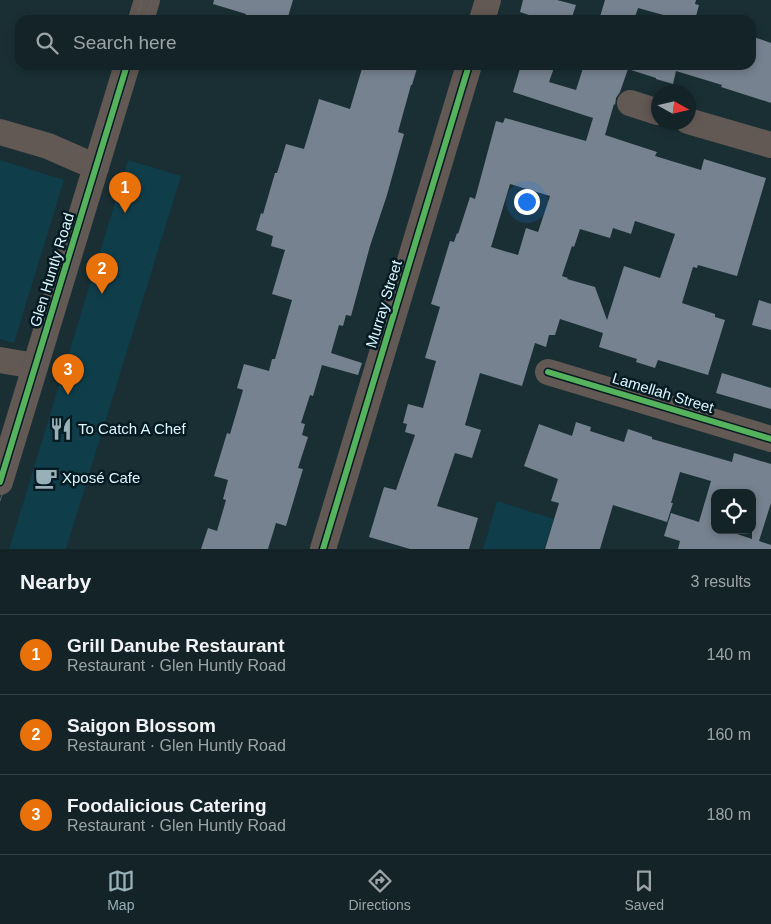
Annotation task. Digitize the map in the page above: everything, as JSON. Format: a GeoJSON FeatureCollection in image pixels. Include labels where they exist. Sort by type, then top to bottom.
{"type":"FeatureCollection","features":[{"type":"Feature","properties":{"kind":"street"},"geometry":{"type":"LineString","coordinates":[[142,15],[147,0]]}},
{"type":"Feature","properties":{"kind":"street"},"geometry":{"type":"LineString","coordinates":[[484,15],[488,0]]}},
{"type":"Feature","properties":{"kind":"street","name":"Glen Huntly Road"},"geometry":{"type":"LineString","coordinates":[[0,482],[125,70]]}},
{"type":"Feature","properties":{"kind":"street","name":"Murray Street"},"geometry":{"type":"LineString","coordinates":[[323,549],[467,70]]}},
{"type":"Feature","properties":{"kind":"street"},"geometry":{"type":"LineString","coordinates":[[630,103],[651,110]]}},
{"type":"Feature","properties":{"kind":"street"},"geometry":{"type":"LineString","coordinates":[[696,122],[771,145]]}},
{"type":"Feature","properties":{"kind":"street"},"geometry":{"type":"LineString","coordinates":[[0,132],[98,160]]}},
{"type":"Feature","properties":{"kind":"street"},"geometry":{"type":"LineString","coordinates":[[0,360],[33,374]]}},
{"type":"Feature","properties":{"kind":"street"},"geometry":{"type":"LineString","coordinates":[[0,367],[33,374]]}},
{"type":"Feature","properties":{"kind":"street","name":"Lamellah Street"},"geometry":{"type":"LineString","coordinates":[[548,372],[771,439]]}},
{"type":"Feature","properties":{"kind":"shaded area"},"geometry":{"type":"Polygon","coordinates":[[[0,160],[64,180],[14,343],[0,339],[0,160]]]}},
{"type":"Feature","properties":{"kind":"shaded area"},"geometry":{"type":"Polygon","coordinates":[[[128,160],[181,176],[66,549],[9,549],[128,160]]]}},
{"type":"Feature","properties":{"kind":"shaded area"},"geometry":{"type":"Polygon","coordinates":[[[497,501],[554,519],[544,549],[483,549],[497,501]]]}},
{"type":"Feature","properties":{"kind":"building"},"geometry":{"type":"Polygon","coordinates":[[[214,0],[293,0],[288,15],[246,15],[213,4],[214,0]]]}},
{"type":"Feature","properties":{"kind":"building"},"geometry":{"type":"Polygon","coordinates":[[[523,0],[557,0],[576,5],[573,15],[529,15],[520,12],[523,0]]]}},
{"type":"Feature","properties":{"kind":"building"},"geometry":{"type":"Polygon","coordinates":[[[605,0],[696,0],[695,4],[699,5],[696,15],[663,15],[638,8],[636,15],[600,15],[605,0]]]}},
{"type":"Feature","properties":{"kind":"building"},"geometry":{"type":"Polygon","coordinates":[[[756,38],[771,43],[771,103],[676,71],[673,84],[631,70],[756,70],[756,38]]]}},
{"type":"Feature","properties":{"kind":"building"},"geometry":{"type":"Polygon","coordinates":[[[362,70],[416,70],[398,132],[404,134],[351,316],[346,315],[343,326],[339,325],[331,353],[362,363],[358,375],[322,365],[313,396],[310,395],[301,423],[305,424],[302,435],[308,437],[298,468],[303,469],[286,526],[276,523],[268,549],[201,549],[208,528],[217,531],[226,500],[223,499],[228,480],[214,476],[227,433],[230,434],[243,390],[237,388],[244,364],[269,371],[272,359],[275,359],[292,300],[272,294],[285,250],[271,246],[273,236],[256,230],[261,213],[263,214],[286,144],[304,149],[319,99],[350,109],[362,70]]]}},
{"type":"Feature","properties":{"kind":"building"},"geometry":{"type":"Polygon","coordinates":[[[520,70],[553,70],[549,82],[576,90],[582,70],[628,70],[616,98],[605,135],[657,152],[655,156],[701,170],[704,159],[766,178],[737,276],[698,265],[697,268],[693,267],[682,303],[715,314],[715,317],[725,320],[708,375],[658,360],[655,368],[636,362],[637,359],[599,347],[603,333],[560,319],[555,335],[549,335],[546,347],[535,343],[522,386],[480,373],[465,425],[481,430],[472,458],[455,453],[437,506],[478,518],[469,549],[410,549],[369,537],[384,487],[396,490],[415,435],[405,432],[407,424],[403,423],[408,404],[423,408],[436,361],[425,358],[440,307],[431,304],[450,241],[454,242],[458,234],[470,197],[475,199],[496,121],[503,123],[505,118],[586,141],[593,118],[513,92],[520,70]],[[510,184],[491,247],[518,255],[526,228],[538,232],[550,196],[510,184]],[[635,221],[631,234],[613,228],[610,238],[580,229],[562,276],[595,287],[607,320],[624,266],[660,278],[675,234],[635,221]]]}},
{"type":"Feature","properties":{"kind":"building"},"geometry":{"type":"Polygon","coordinates":[[[759,300],[771,304],[771,330],[752,325],[759,300]]]}},
{"type":"Feature","properties":{"kind":"building"},"geometry":{"type":"Polygon","coordinates":[[[722,373],[771,388],[771,409],[716,393],[722,373]]]}},
{"type":"Feature","properties":{"kind":"building"},"geometry":{"type":"Polygon","coordinates":[[[576,422],[591,427],[590,431],[624,442],[628,429],[652,437],[652,439],[732,462],[734,453],[771,464],[771,503],[759,541],[771,545],[771,549],[678,549],[680,541],[664,536],[671,513],[699,522],[711,481],[680,472],[667,522],[613,505],[600,549],[545,549],[559,503],[551,501],[558,479],[524,466],[539,424],[572,436],[576,422]]]}},
{"type":"Feature","properties":{"kind":"tram line"},"geometry":{"type":"LineString","coordinates":[[138,15],[142,0]]}},
{"type":"Feature","properties":{"kind":"tram line"},"geometry":{"type":"LineString","coordinates":[[148,15],[152,0]]}},
{"type":"Feature","properties":{"kind":"tram line"},"geometry":{"type":"LineString","coordinates":[[0,468],[120,70]]}},
{"type":"Feature","properties":{"kind":"tram line"},"geometry":{"type":"LineString","coordinates":[[0,501],[130,70]]}},
{"type":"Feature","properties":{"kind":"cycle path"},"geometry":{"type":"LineString","coordinates":[[0,482],[125,70]]}},
{"type":"Feature","properties":{"kind":"cycle path"},"geometry":{"type":"LineString","coordinates":[[323,549],[467,70]]}},
{"type":"Feature","properties":{"kind":"cycle path"},"geometry":{"type":"LineString","coordinates":[[548,372],[771,439]]}},
{"type":"Feature","properties":{"kind":"place","name":"Grill Danube Restaurant"},"geometry":{"type":"Point","coordinates":[125,213]}},
{"type":"Feature","properties":{"kind":"place","name":"Saigon Blossom"},"geometry":{"type":"Point","coordinates":[102,294]}},
{"type":"Feature","properties":{"kind":"place","name":"Foodalicious Catering"},"geometry":{"type":"Point","coordinates":[68,395]}},
{"type":"Feature","properties":{"kind":"place","name":"To Catch A Chef"},"geometry":{"type":"Point","coordinates":[61,429]}},
{"type":"Feature","properties":{"kind":"place","name":"Xposé Cafe"},"geometry":{"type":"Point","coordinates":[46,478]}}]}
